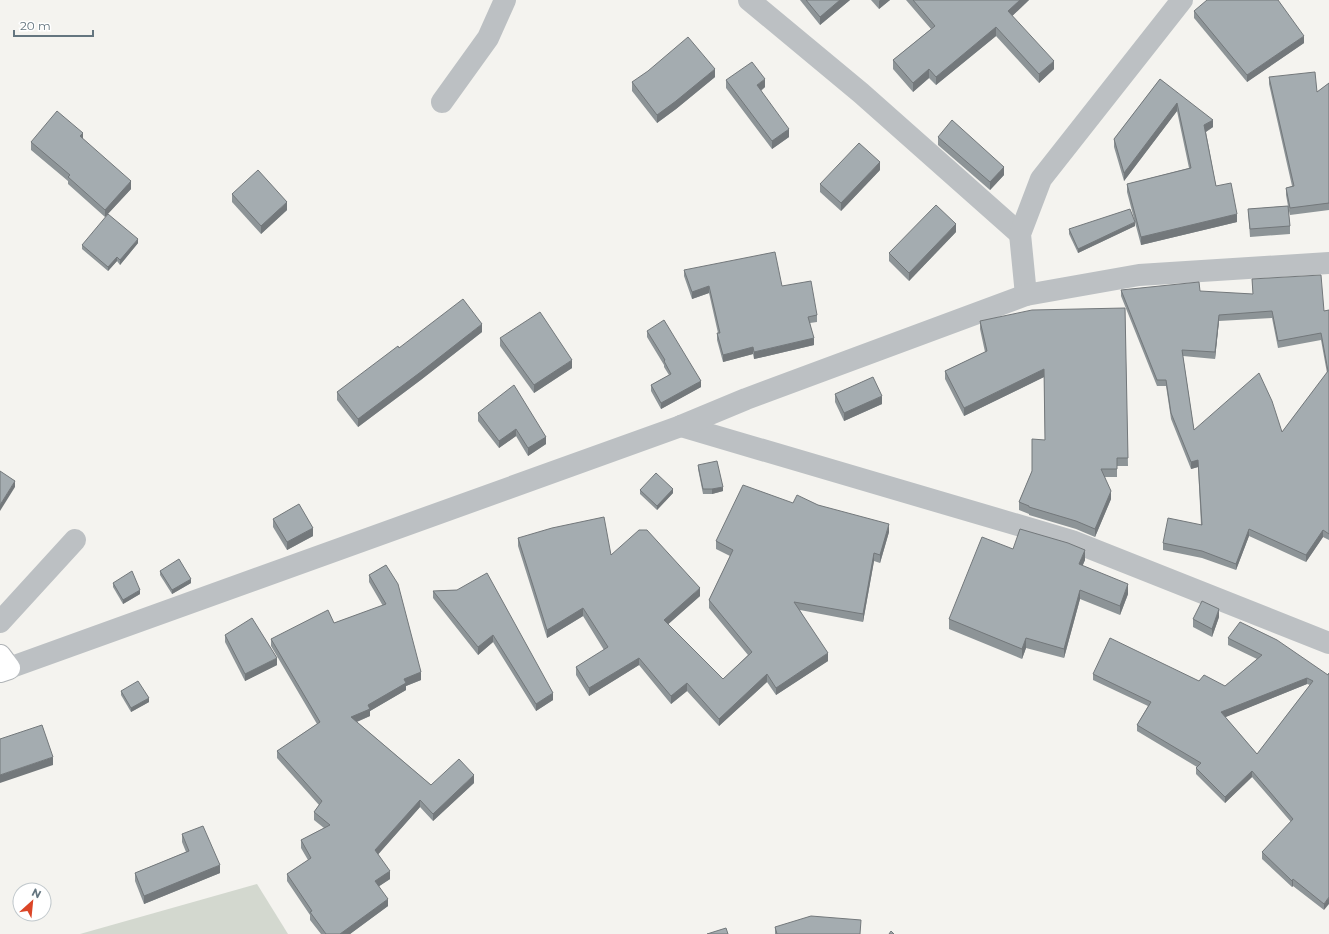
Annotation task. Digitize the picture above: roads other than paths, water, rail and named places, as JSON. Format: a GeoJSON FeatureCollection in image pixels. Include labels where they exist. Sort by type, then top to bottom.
{"type":"FeatureCollection","features":[{"type":"Feature","properties":{"kind":"street"},"geometry":{"type":"LineString","coordinates":[[442,102],[488,38],[505,0]]}},
{"type":"Feature","properties":{"kind":"street"},"geometry":{"type":"LineString","coordinates":[[749,0],[861,93],[1020,234]]}},
{"type":"Feature","properties":{"kind":"street"},"geometry":{"type":"LineString","coordinates":[[1026,294],[1020,234],[1041,178],[1182,0]]}},
{"type":"Feature","properties":{"kind":"street"},"geometry":{"type":"LineString","coordinates":[[3,665],[681,426],[753,396],[1026,294],[1139,275],[1329,263]]}},
{"type":"Feature","properties":{"kind":"street"},"geometry":{"type":"LineString","coordinates":[[681,426],[1072,541],[1329,643]]}},
{"type":"Feature","properties":{"kind":"street"},"geometry":{"type":"LineString","coordinates":[[0,622],[74,540]]}}]}
